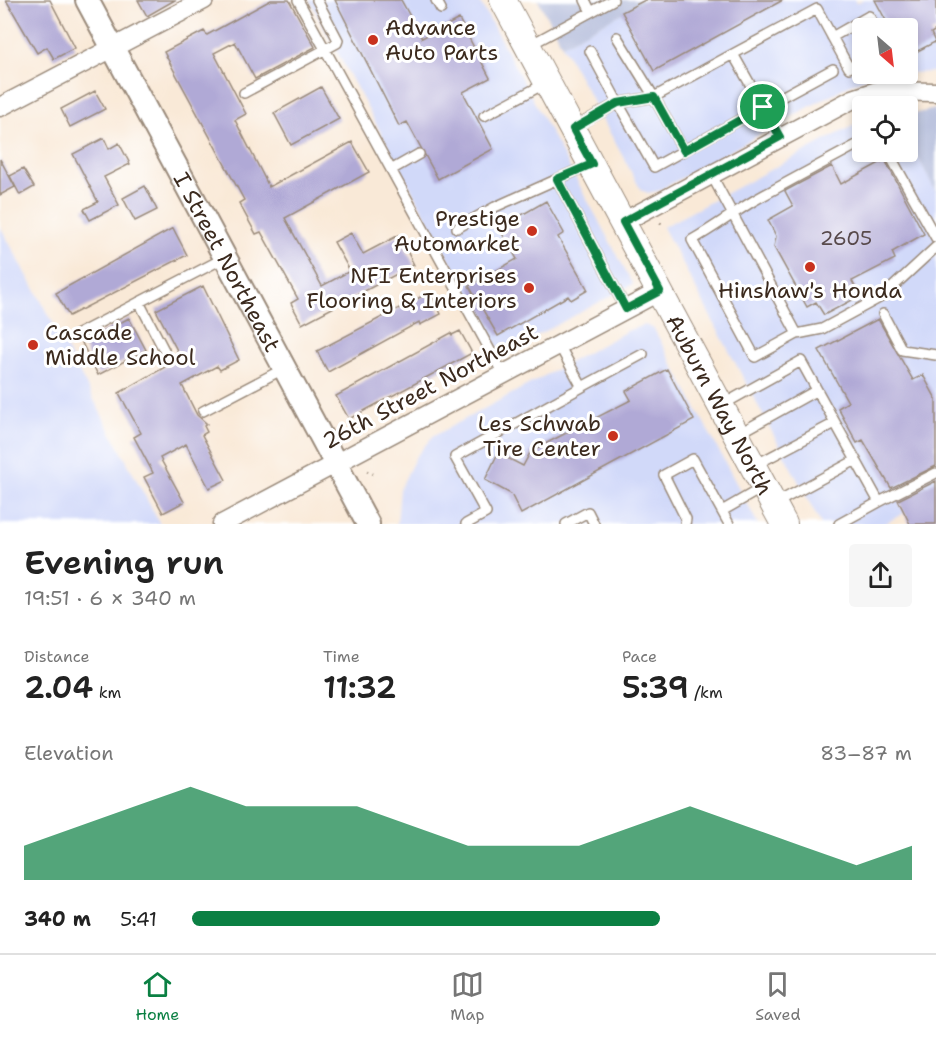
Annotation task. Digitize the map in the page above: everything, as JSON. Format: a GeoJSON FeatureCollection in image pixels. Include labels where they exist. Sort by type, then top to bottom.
{"type":"FeatureCollection","features":[{"type":"Feature","properties":{"kind":"main road","name":"Auburn Way North"},"geometry":{"type":"LineString","coordinates":[[509,2],[528,46],[769,496]]}},
{"type":"Feature","properties":{"kind":"street","name":"I Street Northeast"},"geometry":{"type":"LineString","coordinates":[[87,0],[368,524]]}},
{"type":"Feature","properties":{"kind":"street"},"geometry":{"type":"LineString","coordinates":[[0,107],[204,0]]}},
{"type":"Feature","properties":{"kind":"street"},"geometry":{"type":"LineString","coordinates":[[874,96],[888,90],[936,92]]}},
{"type":"Feature","properties":{"kind":"street"},"geometry":{"type":"LineString","coordinates":[[623,222],[780,137],[852,106]]}},
{"type":"Feature","properties":{"kind":"street","name":"26th Street Northeast"},"geometry":{"type":"LineString","coordinates":[[222,524],[660,291]]}},
{"type":"Feature","properties":{"kind":"lane"},"geometry":{"type":"LineString","coordinates":[[298,0],[503,374]]}},
{"type":"Feature","properties":{"kind":"lane"},"geometry":{"type":"LineString","coordinates":[[244,93],[325,50],[338,40],[317,0]]}},
{"type":"Feature","properties":{"kind":"lane"},"geometry":{"type":"LineString","coordinates":[[436,0],[441,9]]}},
{"type":"Feature","properties":{"kind":"lane"},"geometry":{"type":"LineString","coordinates":[[585,0],[591,12]]}},
{"type":"Feature","properties":{"kind":"lane"},"geometry":{"type":"LineString","coordinates":[[528,46],[613,0]]}},
{"type":"Feature","properties":{"kind":"lane"},"geometry":{"type":"LineString","coordinates":[[573,129],[618,103],[654,97],[819,4],[832,37],[849,68],[852,66]]}},
{"type":"Feature","properties":{"kind":"lane"},"geometry":{"type":"LineString","coordinates":[[832,37],[852,26]]}},
{"type":"Feature","properties":{"kind":"lane"},"geometry":{"type":"LineString","coordinates":[[617,37],[684,151]]}},
{"type":"Feature","properties":{"kind":"lane"},"geometry":{"type":"LineString","coordinates":[[590,51],[654,167],[833,69]]}},
{"type":"Feature","properties":{"kind":"lane"},"geometry":{"type":"LineString","coordinates":[[733,54],[780,137]]}},
{"type":"Feature","properties":{"kind":"lane"},"geometry":{"type":"LineString","coordinates":[[484,116],[548,82]]}},
{"type":"Feature","properties":{"kind":"lane"},"geometry":{"type":"LineString","coordinates":[[852,148],[732,214],[692,240],[754,357],[797,334],[822,329],[883,296],[936,247]]}},
{"type":"Feature","properties":{"kind":"lane"},"geometry":{"type":"LineString","coordinates":[[391,170],[418,154]]}},
{"type":"Feature","properties":{"kind":"lane"},"geometry":{"type":"LineString","coordinates":[[894,162],[936,238]]}},
{"type":"Feature","properties":{"kind":"lane"},"geometry":{"type":"LineString","coordinates":[[457,228],[495,207],[592,164]]}},
{"type":"Feature","properties":{"kind":"lane"},"geometry":{"type":"LineString","coordinates":[[711,174],[797,334]]}},
{"type":"Feature","properties":{"kind":"lane"},"geometry":{"type":"LineString","coordinates":[[557,179],[626,309]]}},
{"type":"Feature","properties":{"kind":"lane"},"geometry":{"type":"LineString","coordinates":[[74,336],[225,257]]}},
{"type":"Feature","properties":{"kind":"lane"},"geometry":{"type":"LineString","coordinates":[[139,302],[164,350]]}},
{"type":"Feature","properties":{"kind":"lane"},"geometry":{"type":"LineString","coordinates":[[883,314],[902,350],[936,355]]}},
{"type":"Feature","properties":{"kind":"lane"},"geometry":{"type":"LineString","coordinates":[[559,345],[582,387]]}},
{"type":"Feature","properties":{"kind":"lane"},"geometry":{"type":"LineString","coordinates":[[466,524],[486,513],[455,457],[643,354]]}},
{"type":"Feature","properties":{"kind":"lane"},"geometry":{"type":"LineString","coordinates":[[721,406],[801,361],[879,502]]}},
{"type":"Feature","properties":{"kind":"lane"},"geometry":{"type":"LineString","coordinates":[[203,411],[285,368]]}},
{"type":"Feature","properties":{"kind":"lane"},"geometry":{"type":"LineString","coordinates":[[737,435],[817,390]]}},
{"type":"Feature","properties":{"kind":"lane"},"geometry":{"type":"LineString","coordinates":[[769,496],[835,423]]}},
{"type":"Feature","properties":{"kind":"lane"},"geometry":{"type":"LineString","coordinates":[[685,524],[686,519],[664,476],[693,459],[729,524]]}},
{"type":"Feature","properties":{"kind":"lane"},"geometry":{"type":"LineString","coordinates":[[722,511],[769,496],[856,460]]}},
{"type":"Feature","properties":{"kind":"lane"},"geometry":{"type":"LineString","coordinates":[[839,524],[936,473]]}},
{"type":"Feature","properties":{"kind":"lane"},"geometry":{"type":"LineString","coordinates":[[566,524],[588,512],[594,524]]}},
{"type":"Feature","properties":{"kind":"path"},"geometry":{"type":"LineString","coordinates":[[367,471],[373,474]]}},
{"type":"Feature","properties":{"kind":"shaded area"},"geometry":{"type":"Polygon","coordinates":[[[309,0],[479,0],[633,284],[501,355],[309,0]]]}},
{"type":"Feature","properties":{"kind":"shaded area"},"geometry":{"type":"Polygon","coordinates":[[[538,0],[647,0],[562,45],[538,0]]]}},
{"type":"Feature","properties":{"kind":"shaded area"},"geometry":{"type":"Polygon","coordinates":[[[647,0],[855,0],[857,3],[863,0],[913,0],[936,43],[936,72],[918,73],[918,18],[852,18],[852,84],[658,191],[648,193],[641,190],[562,45],[647,0]]]}},
{"type":"Feature","properties":{"kind":"shaded area"},"geometry":{"type":"Polygon","coordinates":[[[936,109],[936,192],[918,157],[918,113],[936,109]]]}},
{"type":"Feature","properties":{"kind":"shaded area"},"geometry":{"type":"Polygon","coordinates":[[[852,126],[852,162],[918,162],[918,157],[936,192],[936,483],[899,504],[904,513],[884,524],[821,524],[663,227],[852,126]]]}},
{"type":"Feature","properties":{"kind":"shaded area","name":"Cascade Middle School"},"geometry":{"type":"Polygon","coordinates":[[[0,226],[38,295],[160,524],[0,524],[0,226]]]}},
{"type":"Feature","properties":{"kind":"shaded area"},"geometry":{"type":"Polygon","coordinates":[[[645,325],[654,329],[758,524],[397,524],[400,489],[415,458],[432,437],[629,330],[645,325]]]}},
{"type":"Feature","properties":{"kind":"building"},"geometry":{"type":"Polygon","coordinates":[[[6,0],[50,0],[75,48],[54,59],[47,47],[37,53],[6,0]]]}},
{"type":"Feature","properties":{"kind":"building"},"geometry":{"type":"Polygon","coordinates":[[[138,0],[175,0],[147,16],[138,0]]]}},
{"type":"Feature","properties":{"kind":"building"},"geometry":{"type":"Polygon","coordinates":[[[271,0],[289,0],[315,47],[255,79],[235,42],[214,53],[246,114],[235,120],[269,187],[352,142],[369,172],[285,218],[322,286],[350,271],[334,242],[351,233],[363,254],[399,235],[414,265],[302,324],[291,303],[298,299],[261,232],[256,234],[239,203],[244,200],[164,52],[204,31],[207,35],[271,0]]]}},
{"type":"Feature","properties":{"kind":"building"},"geometry":{"type":"Polygon","coordinates":[[[335,0],[401,0],[422,38],[459,19],[490,78],[463,92],[493,149],[438,179],[407,122],[399,126],[335,0]]]}},
{"type":"Feature","properties":{"kind":"building"},"geometry":{"type":"Polygon","coordinates":[[[645,0],[783,0],[654,71],[622,12],[645,0]]]}},
{"type":"Feature","properties":{"kind":"building"},"geometry":{"type":"Polygon","coordinates":[[[875,0],[936,0],[936,30],[931,33],[935,42],[918,51],[918,18],[885,18],[875,0]]]}},
{"type":"Feature","properties":{"kind":"building"},"geometry":{"type":"Polygon","coordinates":[[[321,87],[339,119],[291,145],[274,113],[321,87]]]}},
{"type":"Feature","properties":{"kind":"building"},"geometry":{"type":"Polygon","coordinates":[[[95,91],[105,109],[70,127],[61,109],[95,91]]]}},
{"type":"Feature","properties":{"kind":"building"},"geometry":{"type":"Polygon","coordinates":[[[104,138],[109,149],[119,143],[130,164],[104,177],[119,205],[90,220],[84,209],[98,202],[73,154],[104,138]]]}},
{"type":"Feature","properties":{"kind":"building"},"geometry":{"type":"Polygon","coordinates":[[[0,159],[15,187],[0,195],[0,159]]]}},
{"type":"Feature","properties":{"kind":"building"},"geometry":{"type":"Polygon","coordinates":[[[881,162],[886,162],[924,234],[892,252],[895,259],[852,281],[860,296],[824,315],[816,302],[807,307],[774,247],[776,236],[768,220],[793,206],[785,191],[832,166],[841,184],[881,162]]]}},
{"type":"Feature","properties":{"kind":"building"},"geometry":{"type":"Polygon","coordinates":[[[23,169],[34,187],[20,195],[10,176],[23,169]]]}},
{"type":"Feature","properties":{"kind":"building"},"geometry":{"type":"Polygon","coordinates":[[[145,186],[157,210],[135,221],[123,198],[145,186]]]}},
{"type":"Feature","properties":{"kind":"building","name":"NFI Enterprises Flooring & Interiors"},"geometry":{"type":"Polygon","coordinates":[[[546,201],[564,233],[558,237],[588,290],[571,300],[568,296],[498,336],[469,286],[517,259],[499,228],[546,201]]]}},
{"type":"Feature","properties":{"kind":"building"},"geometry":{"type":"Polygon","coordinates":[[[173,228],[187,255],[69,316],[56,293],[173,228]]]}},
{"type":"Feature","properties":{"kind":"building"},"geometry":{"type":"Polygon","coordinates":[[[203,286],[239,360],[220,370],[217,366],[182,385],[197,415],[207,424],[204,426],[207,432],[202,435],[226,480],[209,488],[186,444],[160,458],[184,502],[163,513],[144,477],[153,473],[134,437],[141,433],[119,393],[181,358],[156,310],[203,286]]]}},
{"type":"Feature","properties":{"kind":"building"},"geometry":{"type":"Polygon","coordinates":[[[430,292],[441,314],[420,325],[419,322],[328,372],[317,351],[430,292]]]}},
{"type":"Feature","properties":{"kind":"building"},"geometry":{"type":"Polygon","coordinates":[[[129,318],[146,350],[98,375],[82,343],[129,318]]]}},
{"type":"Feature","properties":{"kind":"building"},"geometry":{"type":"Polygon","coordinates":[[[878,319],[913,380],[923,375],[936,399],[936,466],[891,488],[863,440],[857,443],[838,408],[848,402],[819,350],[878,319]]]}},
{"type":"Feature","properties":{"kind":"building"},"geometry":{"type":"Polygon","coordinates":[[[460,331],[472,353],[349,419],[336,396],[451,333],[452,335],[460,331]]]}},
{"type":"Feature","properties":{"kind":"building","name":"Les Schwab Tire Center"},"geometry":{"type":"Polygon","coordinates":[[[667,369],[694,420],[521,514],[511,494],[485,480],[498,453],[523,466],[531,451],[631,400],[626,391],[667,369]]]}},
{"type":"Feature","properties":{"kind":"building"},"geometry":{"type":"Polygon","coordinates":[[[936,481],[936,524],[910,524],[898,500],[936,481]]]}},
{"type":"Feature","properties":{"kind":"place","name":"Advance Auto Parts"},"geometry":{"type":"Point","coordinates":[373,40]}},
{"type":"Feature","properties":{"kind":"place","name":"Prestige Automarket"},"geometry":{"type":"Point","coordinates":[532,231]}},
{"type":"Feature","properties":{"kind":"place","name":"Hinshaw's Honda"},"geometry":{"type":"Point","coordinates":[810,267]}},
{"type":"Feature","properties":{"kind":"place","name":"NFI Enterprises Flooring & Interiors"},"geometry":{"type":"Point","coordinates":[529,288]}},
{"type":"Feature","properties":{"kind":"place","name":"Cascade Middle School"},"geometry":{"type":"Point","coordinates":[33,345]}},
{"type":"Feature","properties":{"kind":"place","name":"Les Schwab Tire Center"},"geometry":{"type":"Point","coordinates":[613,436]}},
{"type":"Feature","properties":{"kind":"route"},"geometry":{"type":"LineString","coordinates":[[654,97],[684,151],[763,107],[780,137],[623,222],[660,291],[626,309],[557,179],[592,164],[573,129],[618,103],[654,97]]}}]}
